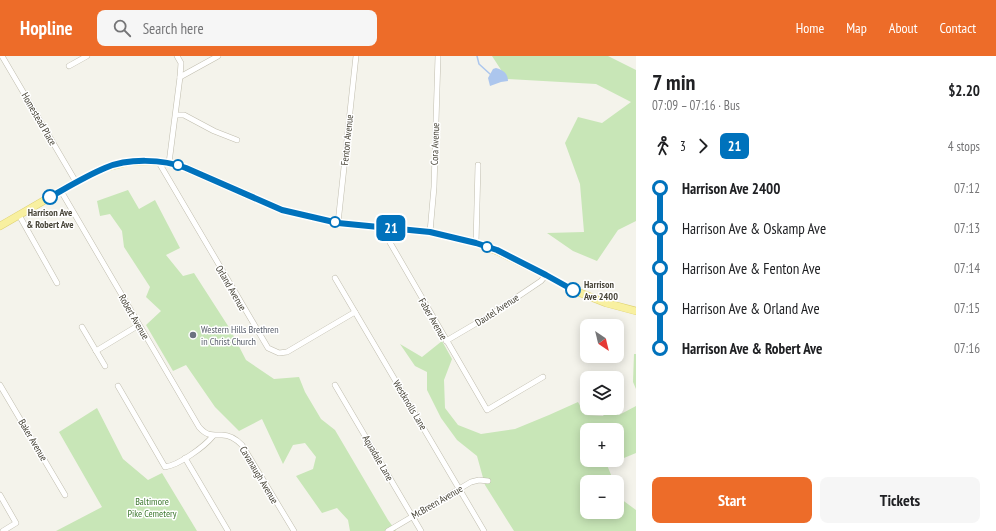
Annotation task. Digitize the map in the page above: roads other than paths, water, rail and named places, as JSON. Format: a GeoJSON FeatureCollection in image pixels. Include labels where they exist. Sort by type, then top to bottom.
{"type":"FeatureCollection","features":[{"type":"Feature","properties":{"kind":"main road"},"geometry":{"type":"LineString","coordinates":[[0,226],[76,182],[112,165],[128,162],[158,161],[186,168],[272,206],[338,223],[430,232],[476,243],[497,250],[589,297],[636,311]]}},
{"type":"Feature","properties":{"kind":"street","name":"Homestead Place"},"geometry":{"type":"LineString","coordinates":[[2,56],[76,182]]}},
{"type":"Feature","properties":{"kind":"street"},"geometry":{"type":"LineString","coordinates":[[70,66],[87,56]]}},
{"type":"Feature","properties":{"kind":"street"},"geometry":{"type":"LineString","coordinates":[[169,163],[180,77],[181,63],[177,56]]}},
{"type":"Feature","properties":{"kind":"street"},"geometry":{"type":"LineString","coordinates":[[180,77],[218,56]]}},
{"type":"Feature","properties":{"kind":"street","name":"Fenton Avenue"},"geometry":{"type":"LineString","coordinates":[[338,223],[356,56]]}},
{"type":"Feature","properties":{"kind":"street","name":"Cora Avenue"},"geometry":{"type":"LineString","coordinates":[[430,232],[434,187],[438,56]]}},
{"type":"Feature","properties":{"kind":"street"},"geometry":{"type":"LineString","coordinates":[[176,115],[184,115],[214,131],[238,140]]}},
{"type":"Feature","properties":{"kind":"street","name":"Orland Avenue"},"geometry":{"type":"LineString","coordinates":[[158,161],[268,348],[275,352],[287,352],[355,312]]}},
{"type":"Feature","properties":{"kind":"street"},"geometry":{"type":"LineString","coordinates":[[476,243],[478,165]]}},
{"type":"Feature","properties":{"kind":"street","name":"Robert Avenue"},"geometry":{"type":"LineString","coordinates":[[61,191],[200,427],[205,433],[213,436]]}},
{"type":"Feature","properties":{"kind":"street"},"geometry":{"type":"LineString","coordinates":[[19,215],[57,283]]}},
{"type":"Feature","properties":{"kind":"street","name":"Faber Avenue"},"geometry":{"type":"LineString","coordinates":[[381,227],[487,410],[543,377]]}},
{"type":"Feature","properties":{"kind":"street","name":"Dautel Avenue"},"geometry":{"type":"LineString","coordinates":[[446,341],[492,314],[541,281],[546,275]]}},
{"type":"Feature","properties":{"kind":"street","name":"Westknolls Lane"},"geometry":{"type":"LineString","coordinates":[[335,278],[484,531]]}},
{"type":"Feature","properties":{"kind":"street"},"geometry":{"type":"LineString","coordinates":[[96,351],[139,325]]}},
{"type":"Feature","properties":{"kind":"street"},"geometry":{"type":"LineString","coordinates":[[82,327],[105,366]]}},
{"type":"Feature","properties":{"kind":"street","name":"Baker Avenue"},"geometry":{"type":"LineString","coordinates":[[0,385],[65,495]]}},
{"type":"Feature","properties":{"kind":"street","name":"Aquadale Lane"},"geometry":{"type":"LineString","coordinates":[[335,385],[421,531]]}},
{"type":"Feature","properties":{"kind":"street"},"geometry":{"type":"LineString","coordinates":[[118,386],[165,467],[172,466],[185,458],[207,443],[213,436]]}},
{"type":"Feature","properties":{"kind":"street","name":"Cavanaugh Avenue"},"geometry":{"type":"LineString","coordinates":[[213,436],[229,436],[242,445],[294,531]]}},
{"type":"Feature","properties":{"kind":"street"},"geometry":{"type":"LineString","coordinates":[[185,458],[228,531]]}},
{"type":"Feature","properties":{"kind":"street","name":"McBreen Avenue"},"geometry":{"type":"LineString","coordinates":[[388,531],[475,480],[488,481]]}},
{"type":"Feature","properties":{"kind":"street"},"geometry":{"type":"LineString","coordinates":[[0,495],[16,523],[3,531]]}},
{"type":"Feature","properties":{"kind":"water"},"geometry":{"type":"Polygon","coordinates":[[[496,68],[505,72],[508,81],[490,86],[488,78],[493,69],[496,68]]]}},
{"type":"Feature","properties":{"kind":"waterway"},"geometry":{"type":"LineString","coordinates":[[477,56],[479,64],[490,74]]}},
{"type":"Feature","properties":{"kind":"place","name":"Harrison Ave & Robert Ave"},"geometry":{"type":"Point","coordinates":[50,197]}},
{"type":"Feature","properties":{"kind":"place","name":"Harrison Ave 2400"},"geometry":{"type":"Point","coordinates":[573,290]}},
{"type":"Feature","properties":{"kind":"place","name":"Western Hills Brethren in Christ Church"},"geometry":{"type":"Point","coordinates":[193,335]}},
{"type":"Feature","properties":{"kind":"park label","name":"Baltimore Pike Cemetery"},"geometry":{"type":"Point","coordinates":[152,506]}}]}
